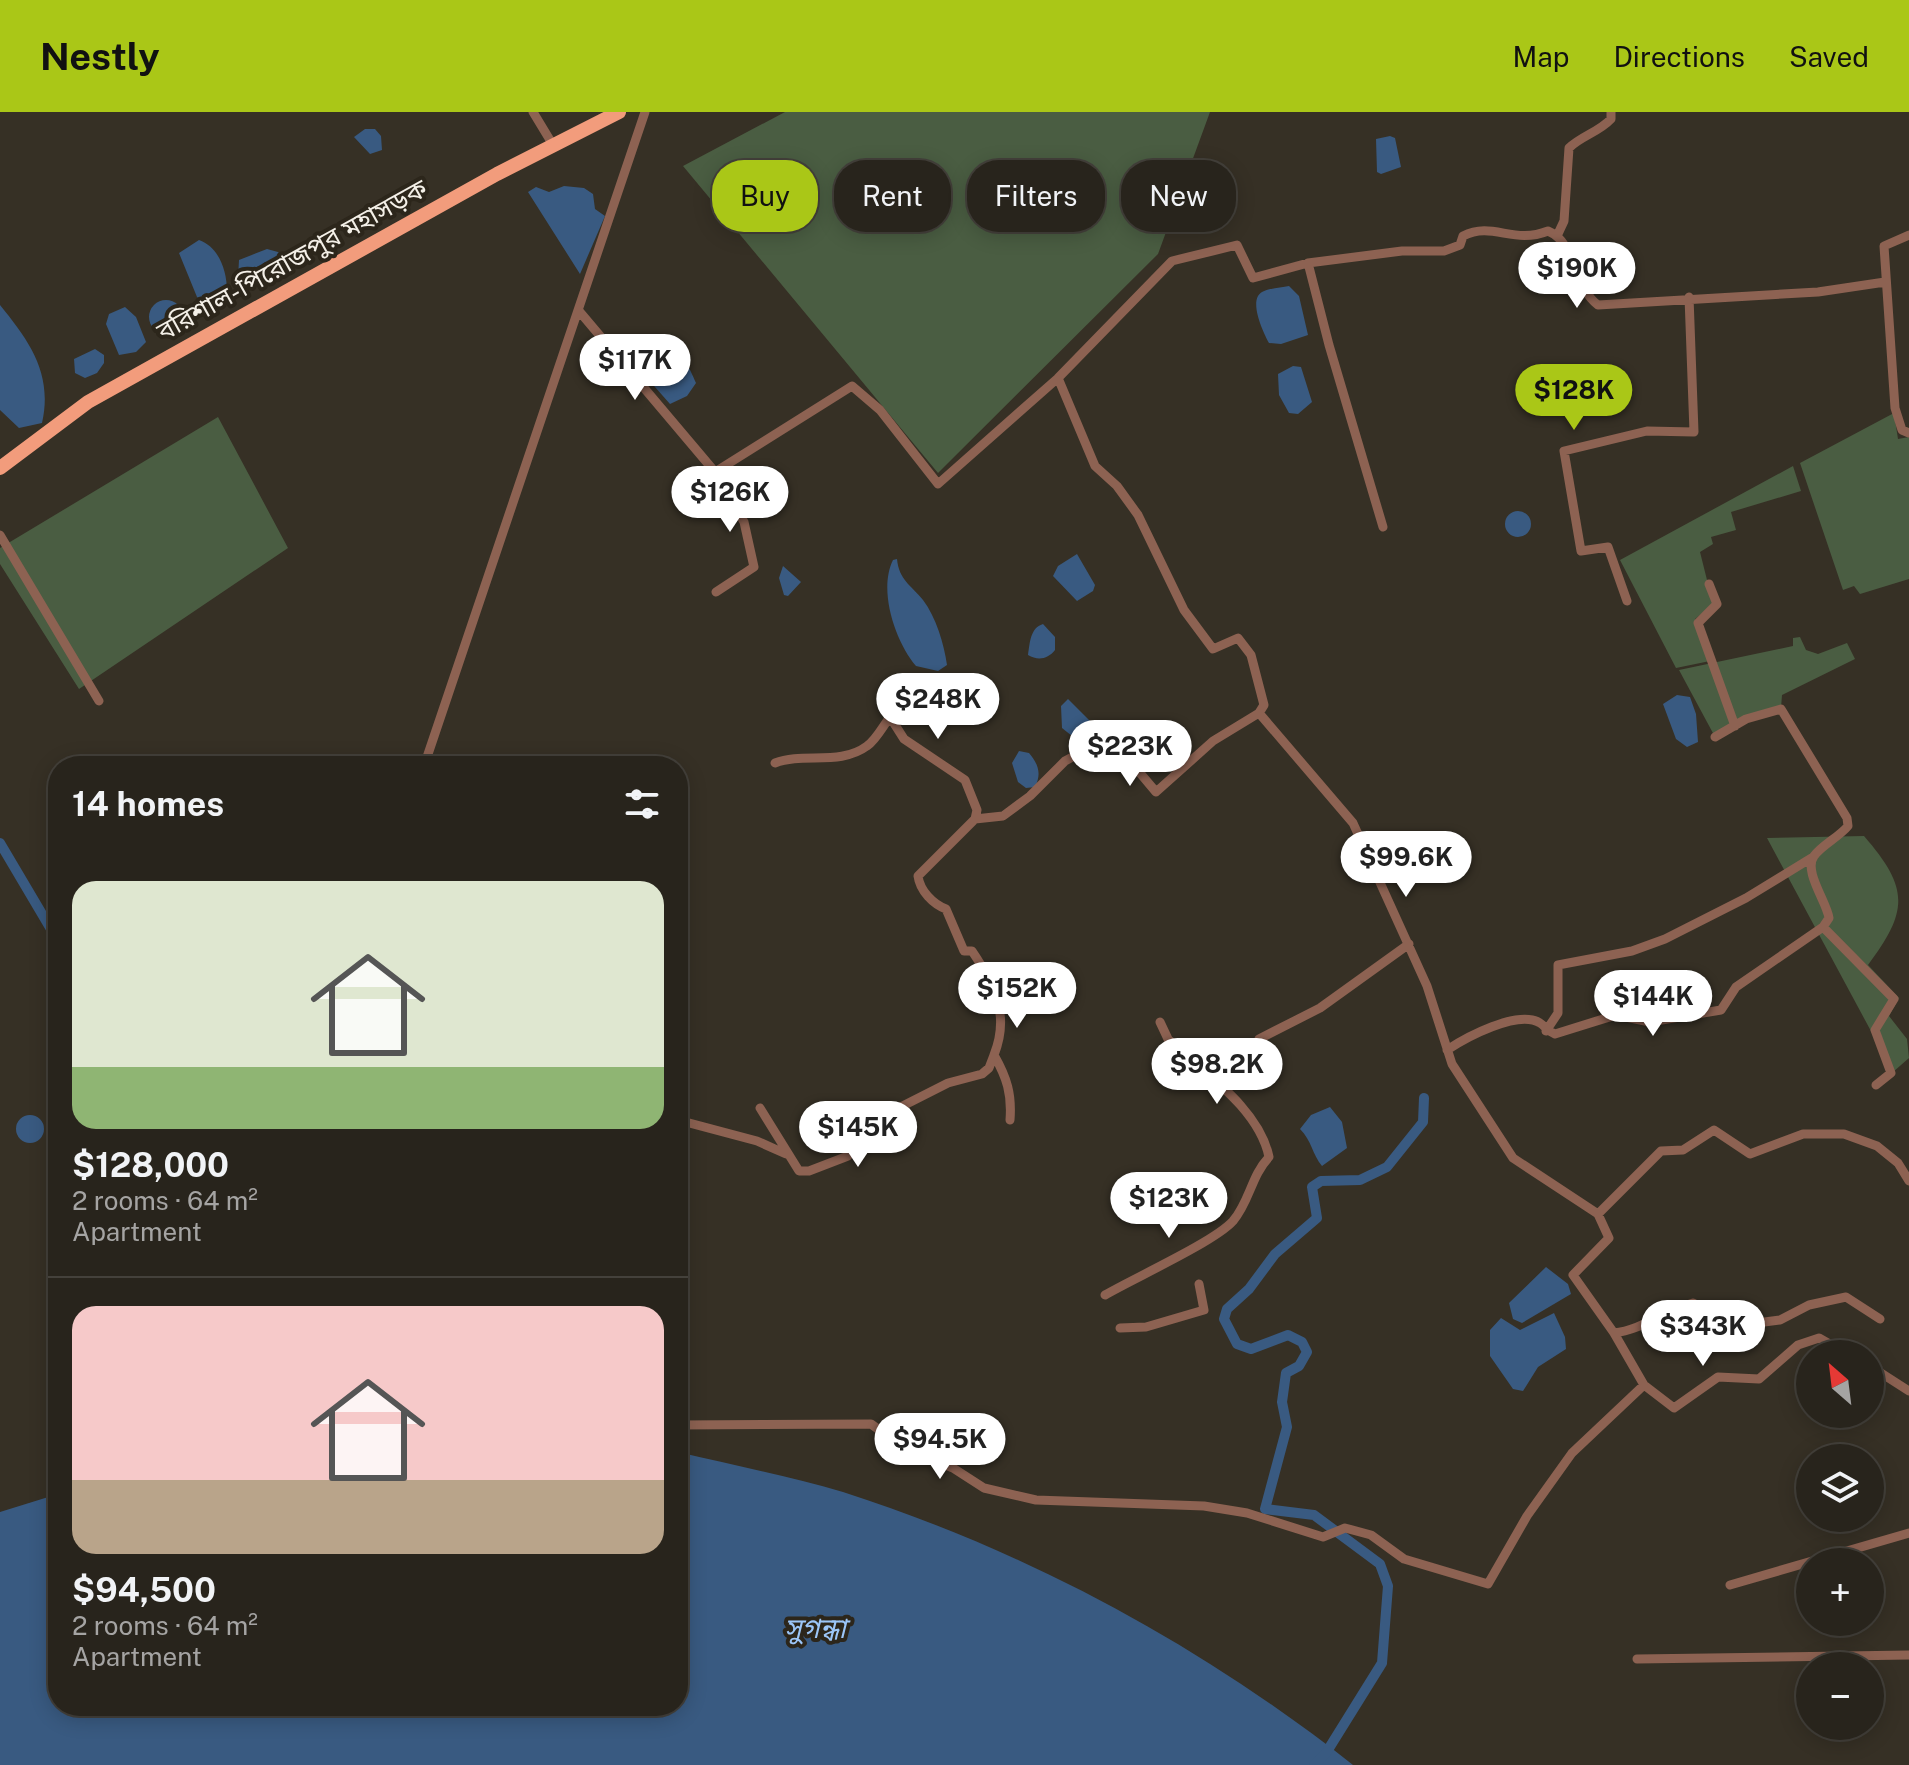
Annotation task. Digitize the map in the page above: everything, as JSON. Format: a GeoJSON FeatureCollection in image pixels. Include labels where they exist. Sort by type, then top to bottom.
{"type":"FeatureCollection","features":[{"type":"Feature","properties":{"kind":"highway","name":"বরিশাল-পিরোজপুর মহাসড়ক"},"geometry":{"type":"LineString","coordinates":[[0,468],[88,402],[553,145],[619,112]]}},
{"type":"Feature","properties":{"kind":"street"},"geometry":{"type":"LineString","coordinates":[[533,112],[553,145]]}},
{"type":"Feature","properties":{"kind":"street"},"geometry":{"type":"LineString","coordinates":[[427,756],[645,112]]}},
{"type":"Feature","properties":{"kind":"street"},"geometry":{"type":"LineString","coordinates":[[1557,236],[1564,221],[1569,148],[1603,127],[1611,119],[1611,112]]}},
{"type":"Feature","properties":{"kind":"street"},"geometry":{"type":"LineString","coordinates":[[715,472],[852,386],[880,410],[938,484],[1058,378],[1172,261],[1237,245],[1253,278],[1308,263],[1402,251],[1444,251],[1460,245],[1463,236],[1472,231],[1486,230],[1516,238],[1548,231],[1557,236],[1587,295],[1598,305],[1689,297],[1818,292],[1885,282]]}},
{"type":"Feature","properties":{"kind":"street"},"geometry":{"type":"LineString","coordinates":[[1909,235],[1884,246],[1885,282],[1894,347],[1895,408],[1902,430],[1909,433]]}},
{"type":"Feature","properties":{"kind":"street"},"geometry":{"type":"LineString","coordinates":[[1308,263],[1383,527]]}},
{"type":"Feature","properties":{"kind":"street"},"geometry":{"type":"LineString","coordinates":[[1627,601],[1608,547],[1581,551],[1564,451],[1647,431],[1694,432],[1689,297]]}},
{"type":"Feature","properties":{"kind":"street"},"geometry":{"type":"LineString","coordinates":[[579,311],[715,472],[744,522],[754,567],[716,592]]}},
{"type":"Feature","properties":{"kind":"street"},"geometry":{"type":"LineString","coordinates":[[975,819],[1003,816],[1030,796],[1065,761],[1093,746],[1124,754],[1156,792],[1213,741],[1259,713],[1264,705],[1251,655],[1238,638],[1213,649],[1184,610],[1138,515],[1117,486],[1095,466],[1058,378]]}},
{"type":"Feature","properties":{"kind":"street"},"geometry":{"type":"LineString","coordinates":[[0,535],[99,701]]}},
{"type":"Feature","properties":{"kind":"street"},"geometry":{"type":"LineString","coordinates":[[1709,584],[1717,604],[1698,623],[1735,726]]}},
{"type":"Feature","properties":{"kind":"street"},"geometry":{"type":"LineString","coordinates":[[1546,1031],[1558,1013],[1558,965],[1632,951],[1665,939],[1746,898],[1813,857],[1848,826],[1837,798],[1781,709],[1715,737]]}},
{"type":"Feature","properties":{"kind":"street"},"geometry":{"type":"LineString","coordinates":[[1259,713],[1353,823],[1409,944],[1447,1050],[1468,1092],[1513,1158],[1598,1214],[1609,1238],[1573,1275],[1614,1333],[1644,1385],[1674,1408],[1718,1377],[1759,1379],[1796,1347]]}},
{"type":"Feature","properties":{"kind":"street"},"geometry":{"type":"LineString","coordinates":[[760,1108],[799,1171],[809,1171],[848,1156],[873,1121],[948,1083],[982,1074],[989,1068],[1001,1037],[1000,1006],[994,983],[972,951],[964,951],[946,909],[937,906],[918,876],[975,819],[977,810],[965,780],[904,739],[890,717],[868,746],[852,754],[829,759],[795,756],[775,763]]}},
{"type":"Feature","properties":{"kind":"street"},"geometry":{"type":"LineString","coordinates":[[1447,1050],[1468,1036],[1501,1024],[1533,1021],[1555,1034],[1616,1015],[1650,1022],[1721,1010],[1736,987],[1823,927],[1829,918],[1813,875],[1813,857]]}},
{"type":"Feature","properties":{"kind":"street"},"geometry":{"type":"LineString","coordinates":[[1823,927],[1894,999],[1875,1030],[1891,1073],[1876,1085]]}},
{"type":"Feature","properties":{"kind":"street"},"geometry":{"type":"LineString","coordinates":[[1259,1039],[1320,1008],[1409,944]]}},
{"type":"Feature","properties":{"kind":"street"},"geometry":{"type":"LineString","coordinates":[[1105,1295],[1233,1221],[1246,1199],[1256,1171],[1269,1157],[1265,1140],[1251,1121],[1168,1039],[1160,1022]]}},
{"type":"Feature","properties":{"kind":"street"},"geometry":{"type":"LineString","coordinates":[[994,1055],[1006,1075],[1012,1096],[1010,1120]]}},
{"type":"Feature","properties":{"kind":"street"},"geometry":{"type":"LineString","coordinates":[[688,1123],[757,1141],[786,1154]]}},
{"type":"Feature","properties":{"kind":"street"},"geometry":{"type":"LineString","coordinates":[[1598,1214],[1661,1151],[1683,1150],[1714,1130],[1750,1154],[1803,1134],[1844,1134],[1877,1146],[1898,1163],[1909,1181]]}},
{"type":"Feature","properties":{"kind":"street"},"geometry":{"type":"LineString","coordinates":[[1120,1328],[1158,1324],[1204,1310],[1199,1284]]}},
{"type":"Feature","properties":{"kind":"street"},"geometry":{"type":"LineString","coordinates":[[1614,1333],[1630,1331],[1670,1310],[1693,1303],[1724,1319],[1749,1324],[1780,1320],[1809,1305],[1846,1297],[1880,1319]]}},
{"type":"Feature","properties":{"kind":"street"},"geometry":{"type":"LineString","coordinates":[[1884,1375],[1909,1391]]}},
{"type":"Feature","properties":{"kind":"street"},"geometry":{"type":"LineString","coordinates":[[688,1425],[871,1424],[907,1450],[953,1468],[984,1488],[1036,1500],[1204,1506],[1247,1513],[1323,1537],[1345,1528],[1371,1535],[1404,1559],[1488,1584],[1527,1516],[1572,1453],[1644,1385]]}},
{"type":"Feature","properties":{"kind":"street"},"geometry":{"type":"LineString","coordinates":[[1730,1585],[1909,1533]]}},
{"type":"Feature","properties":{"kind":"street"},"geometry":{"type":"LineString","coordinates":[[1637,1659],[1909,1655]]}},
{"type":"Feature","properties":{"kind":"green space"},"geometry":{"type":"Polygon","coordinates":[[[785,112],[1210,112],[1192,160],[1121,160],[1121,232],[1166,232],[1158,254],[938,473],[738,232],[818,232],[818,160],[712,160],[712,201],[683,166],[785,112]]]}},
{"type":"Feature","properties":{"kind":"green space"},"geometry":{"type":"Polygon","coordinates":[[[1894,413],[1898,439],[1909,437],[1909,579],[1860,594],[1854,586],[1843,590],[1800,463],[1894,413]]]}},
{"type":"Feature","properties":{"kind":"green space"},"geometry":{"type":"Polygon","coordinates":[[[218,417],[288,548],[79,689],[0,564],[0,548],[218,417]]]}},
{"type":"Feature","properties":{"kind":"green space"},"geometry":{"type":"Polygon","coordinates":[[[1793,466],[1801,491],[1731,512],[1736,530],[1711,537],[1713,544],[1700,552],[1713,604],[1695,619],[1710,661],[1676,668],[1620,560],[1793,466]]]}},
{"type":"Feature","properties":{"kind":"green space"},"geometry":{"type":"Polygon","coordinates":[[[1800,637],[1806,650],[1818,654],[1847,643],[1855,659],[1782,695],[1781,708],[1714,735],[1679,670],[1793,646],[1793,638],[1800,637]]]}},
{"type":"Feature","properties":{"kind":"green space"},"geometry":{"type":"Polygon","coordinates":[[[1864,836],[1889,870],[1898,899],[1897,914],[1891,929],[1868,965],[1899,998],[1889,1016],[1907,1039],[1909,1058],[1893,1072],[1767,838],[1864,836]]]}},
{"type":"Feature","properties":{"kind":"water"},"geometry":{"type":"Polygon","coordinates":[[[365,129],[375,129],[381,136],[382,150],[370,154],[354,137],[365,129]]]}},
{"type":"Feature","properties":{"kind":"water"},"geometry":{"type":"Polygon","coordinates":[[[1395,138],[1401,167],[1381,174],[1377,172],[1376,139],[1395,138]]]}},
{"type":"Feature","properties":{"kind":"water"},"geometry":{"type":"Polygon","coordinates":[[[564,186],[584,188],[593,194],[595,209],[605,216],[580,274],[528,192],[536,187],[549,192],[564,186]]]}},
{"type":"Feature","properties":{"kind":"water"},"geometry":{"type":"Polygon","coordinates":[[[199,240],[212,248],[223,268],[227,291],[222,299],[205,303],[197,297],[179,253],[199,240]]]}},
{"type":"Feature","properties":{"kind":"water"},"geometry":{"type":"Polygon","coordinates":[[[267,249],[278,252],[284,260],[284,271],[262,283],[238,278],[239,260],[267,249]]]}},
{"type":"Feature","properties":{"kind":"water"},"geometry":{"type":"Polygon","coordinates":[[[1289,286],[1299,296],[1308,335],[1281,344],[1269,343],[1256,309],[1258,296],[1265,291],[1289,286]]]}},
{"type":"Feature","properties":{"kind":"water"},"geometry":{"type":"Polygon","coordinates":[[[166,300],[178,305],[183,317],[178,329],[166,334],[154,329],[149,317],[154,305],[166,300]]]}},
{"type":"Feature","properties":{"kind":"water"},"geometry":{"type":"Polygon","coordinates":[[[0,305],[21,332],[41,374],[45,405],[42,423],[19,428],[0,410],[0,305]]]}},
{"type":"Feature","properties":{"kind":"water"},"geometry":{"type":"Polygon","coordinates":[[[125,307],[136,317],[146,342],[136,352],[119,355],[106,324],[109,314],[125,307]]]}},
{"type":"Feature","properties":{"kind":"water"},"geometry":{"type":"Polygon","coordinates":[[[661,346],[679,353],[696,383],[687,396],[670,404],[640,370],[642,359],[661,346]]]}},
{"type":"Feature","properties":{"kind":"water"},"geometry":{"type":"Polygon","coordinates":[[[95,349],[104,355],[104,363],[97,373],[85,378],[75,373],[74,359],[95,349]]]}},
{"type":"Feature","properties":{"kind":"water"},"geometry":{"type":"Polygon","coordinates":[[[1293,366],[1301,367],[1312,402],[1298,414],[1289,413],[1279,395],[1278,374],[1293,366]]]}},
{"type":"Feature","properties":{"kind":"water"},"geometry":{"type":"Polygon","coordinates":[[[1518,511],[1527,515],[1531,524],[1527,533],[1518,537],[1509,533],[1505,524],[1509,515],[1518,511]]]}},
{"type":"Feature","properties":{"kind":"water"},"geometry":{"type":"Polygon","coordinates":[[[1077,554],[1095,585],[1093,591],[1077,601],[1053,576],[1058,566],[1077,554]]]}},
{"type":"Feature","properties":{"kind":"water"},"geometry":{"type":"Polygon","coordinates":[[[897,559],[903,577],[928,607],[939,631],[947,665],[938,671],[916,666],[901,643],[891,615],[887,586],[893,560],[897,559]]]}},
{"type":"Feature","properties":{"kind":"water"},"geometry":{"type":"Polygon","coordinates":[[[783,566],[801,582],[788,596],[784,595],[779,578],[783,566]]]}},
{"type":"Feature","properties":{"kind":"water"},"geometry":{"type":"Polygon","coordinates":[[[1043,624],[1055,637],[1055,650],[1046,657],[1035,658],[1028,655],[1030,641],[1035,629],[1043,624]]]}},
{"type":"Feature","properties":{"kind":"water"},"geometry":{"type":"Polygon","coordinates":[[[1677,695],[1690,697],[1696,714],[1698,742],[1687,747],[1676,739],[1663,704],[1677,695]]]}},
{"type":"Feature","properties":{"kind":"water"},"geometry":{"type":"Polygon","coordinates":[[[1068,699],[1090,721],[1091,727],[1083,737],[1072,736],[1062,728],[1061,706],[1068,699]]]}},
{"type":"Feature","properties":{"kind":"water"},"geometry":{"type":"Polygon","coordinates":[[[1019,751],[1029,753],[1037,765],[1039,773],[1035,787],[1026,788],[1018,782],[1012,763],[1019,751]]]}},
{"type":"Feature","properties":{"kind":"water"},"geometry":{"type":"Polygon","coordinates":[[[1330,1107],[1342,1122],[1347,1148],[1322,1166],[1300,1129],[1311,1115],[1330,1107]]]}},
{"type":"Feature","properties":{"kind":"water"},"geometry":{"type":"Polygon","coordinates":[[[30,1115],[40,1119],[44,1129],[40,1139],[30,1143],[20,1139],[16,1129],[20,1119],[30,1115]]]}},
{"type":"Feature","properties":{"kind":"water"},"geometry":{"type":"Polygon","coordinates":[[[1546,1267],[1568,1284],[1571,1294],[1522,1323],[1513,1319],[1509,1303],[1546,1267]]]}},
{"type":"Feature","properties":{"kind":"water"},"geometry":{"type":"Polygon","coordinates":[[[1554,1313],[1565,1337],[1566,1349],[1538,1367],[1523,1391],[1513,1389],[1490,1356],[1490,1330],[1501,1318],[1520,1330],[1554,1313]]]}},
{"type":"Feature","properties":{"kind":"water","name":"সুগন্ধা"},"geometry":{"type":"Polygon","coordinates":[[[688,1454],[843,1492],[912,1516],[1045,1573],[1173,1641],[1295,1721],[1353,1765],[0,1765],[0,1512],[48,1497],[48,1716],[688,1716],[688,1454]]]}},
{"type":"Feature","properties":{"kind":"waterway"},"geometry":{"type":"LineString","coordinates":[[0,843],[48,924]]}},
{"type":"Feature","properties":{"kind":"waterway"},"geometry":{"type":"LineString","coordinates":[[1314,1765],[1326,1753],[1382,1663],[1388,1586],[1380,1564],[1314,1515],[1265,1509],[1287,1427],[1282,1402],[1286,1373],[1299,1366],[1307,1352],[1302,1342],[1288,1335],[1251,1349],[1237,1344],[1224,1319],[1227,1309],[1249,1289],[1275,1254],[1317,1218],[1312,1187],[1321,1181],[1360,1180],[1387,1167],[1423,1122],[1424,1098]]}}]}
